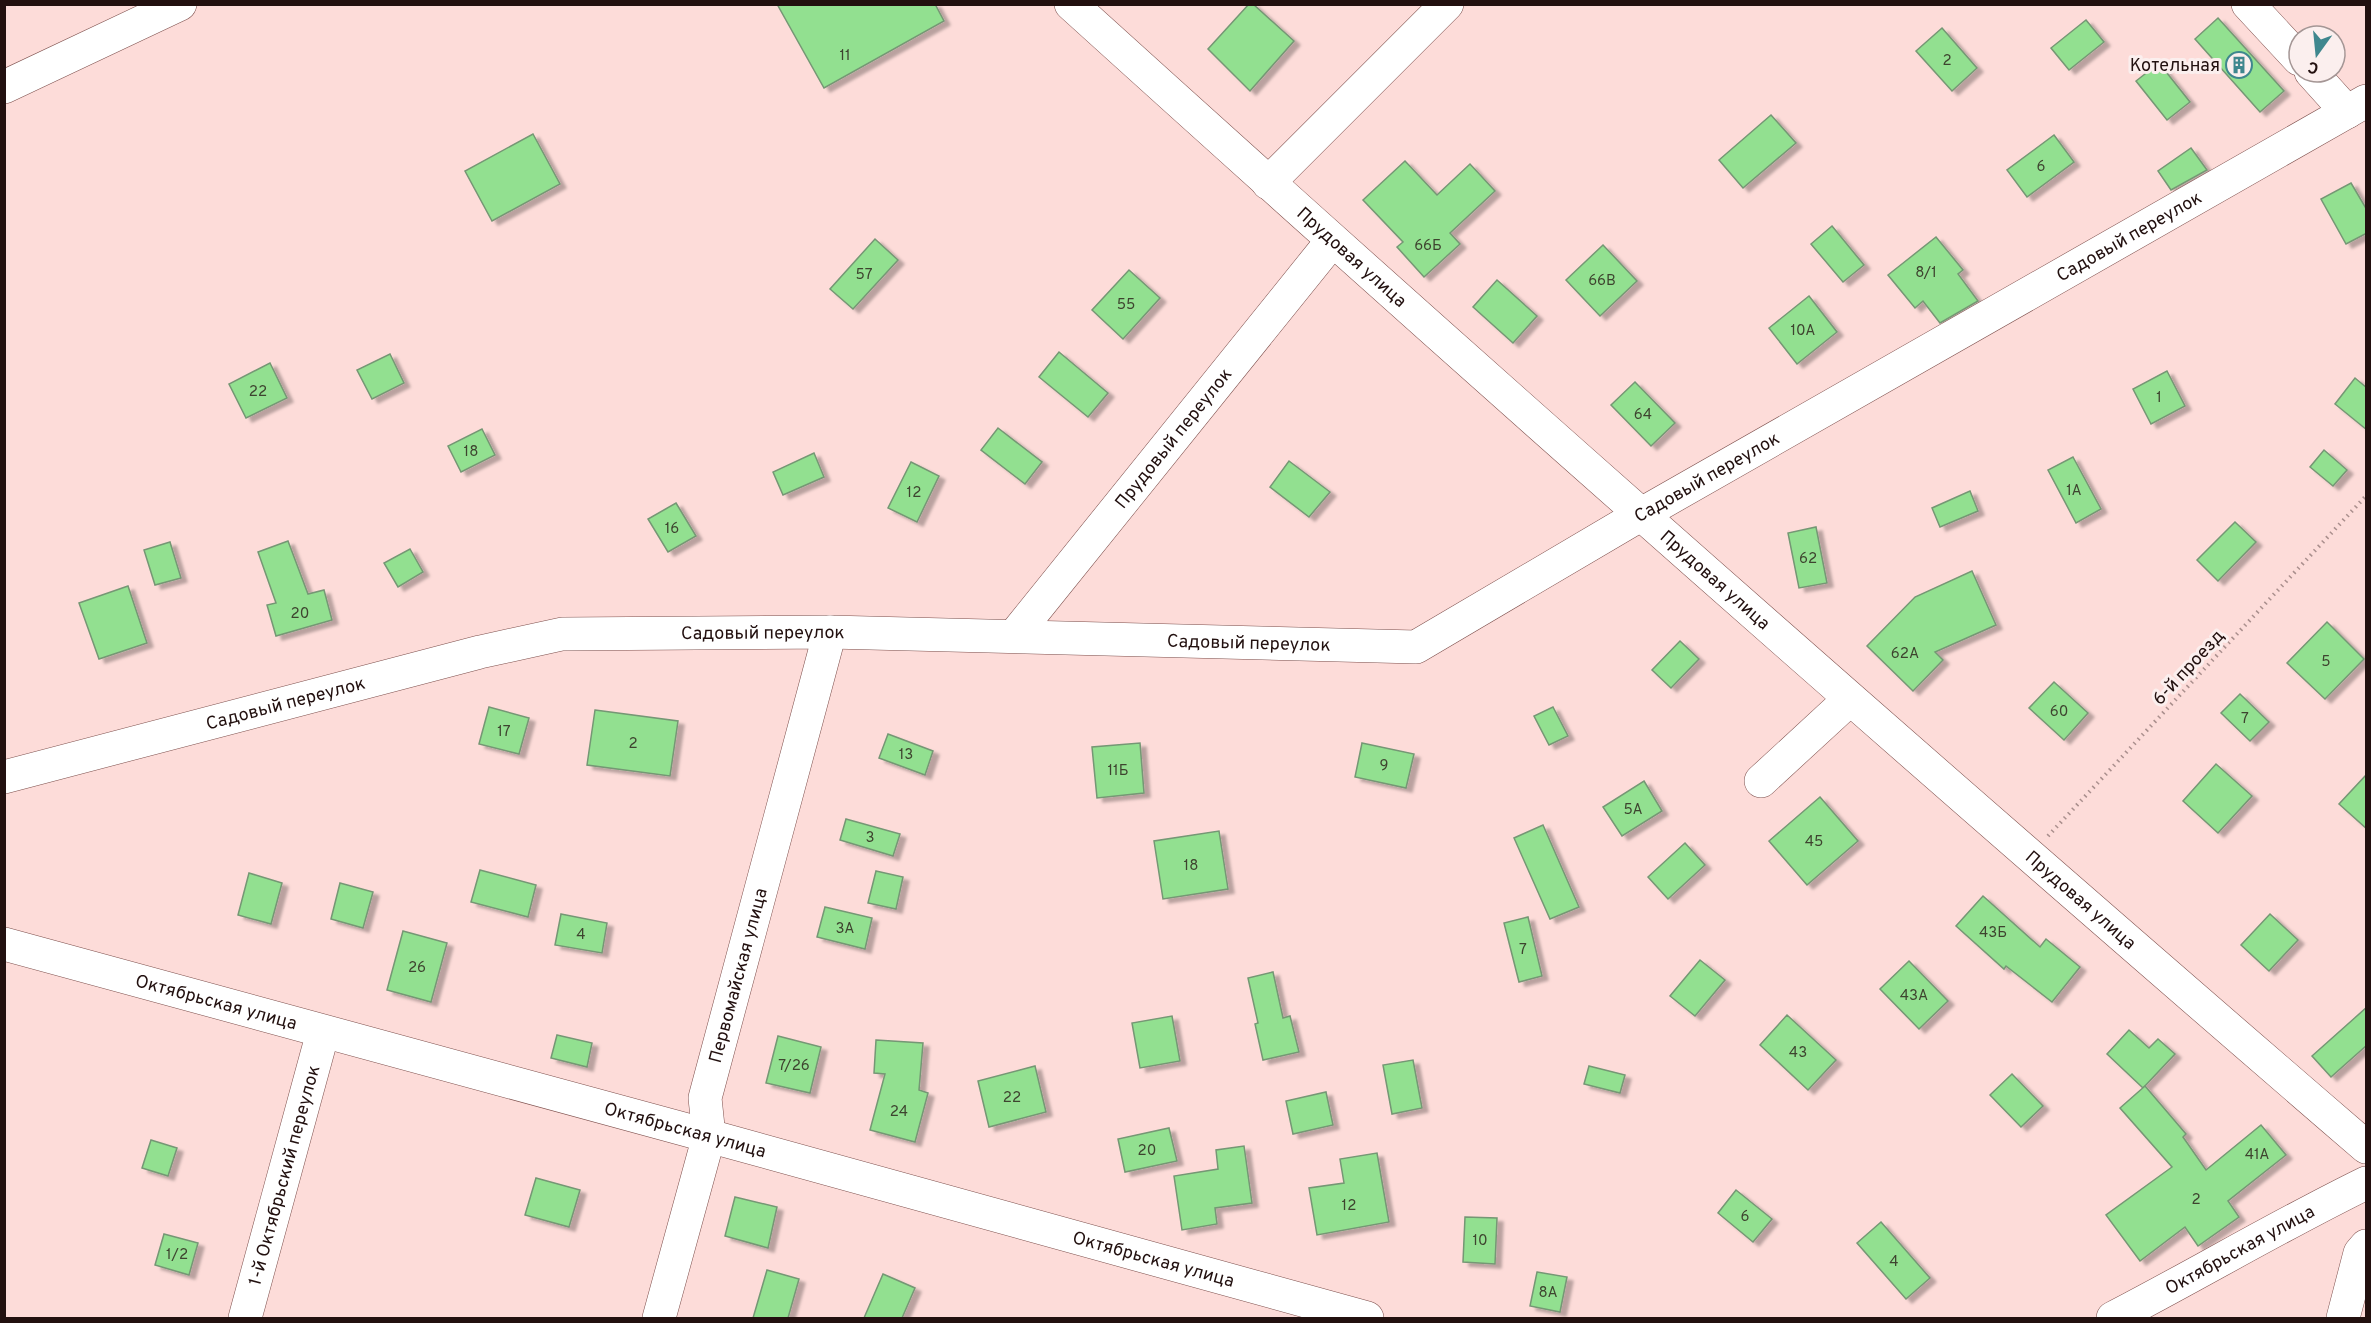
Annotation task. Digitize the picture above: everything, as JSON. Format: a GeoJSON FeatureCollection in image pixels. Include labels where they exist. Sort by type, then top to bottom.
{"type":"FeatureCollection","features":[{"type":"Feature","properties":{"kind":"street"},"geometry":{"type":"LineString","coordinates":[[4,87],[180,4]]}},
{"type":"Feature","properties":{"kind":"street","name":"Прудовая улица"},"geometry":{"type":"LineString","coordinates":[[1071,4],[1332,241],[1640,515],[2367,1147]]}},
{"type":"Feature","properties":{"kind":"street"},"geometry":{"type":"LineString","coordinates":[[1268,183],[1447,4]]}},
{"type":"Feature","properties":{"kind":"street"},"geometry":{"type":"LineString","coordinates":[[2248,4],[2287,46]]}},
{"type":"Feature","properties":{"kind":"street"},"geometry":{"type":"LineString","coordinates":[[2327,84],[2357,106]]}},
{"type":"Feature","properties":{"kind":"street","name":"Садовый переулок"},"geometry":{"type":"LineString","coordinates":[[4,777],[480,652],[562,634],[830,632],[1416,647],[1640,515],[2357,106]]}},
{"type":"Feature","properties":{"kind":"street","name":"Прудовый переулок"},"geometry":{"type":"LineString","coordinates":[[1014,636],[1332,241]]}},
{"type":"Feature","properties":{"kind":"street","name":"Первомайская улица"},"geometry":{"type":"LineString","coordinates":[[659,1318],[709,1136],[705,1098],[830,632]]}},
{"type":"Feature","properties":{"kind":"street"},"geometry":{"type":"LineString","coordinates":[[1761,782],[1850,699]]}},
{"type":"Feature","properties":{"kind":"street","name":"Октябрьская улица"},"geometry":{"type":"LineString","coordinates":[[4,944],[1367,1318]]}},
{"type":"Feature","properties":{"kind":"street","name":"1-й Октябрьский переулок"},"geometry":{"type":"LineString","coordinates":[[245,1318],[323,1032]]}},
{"type":"Feature","properties":{"kind":"street","name":"Октябрьская улица"},"geometry":{"type":"LineString","coordinates":[[2113,1318],[2247,1247],[2311,1210],[2367,1183]]}},
{"type":"Feature","properties":{"kind":"street"},"geometry":{"type":"LineString","coordinates":[[2343,1318],[2360,1253],[2367,1246]]}},
{"type":"Feature","properties":{"kind":"path","name":"6-й проезд"},"geometry":{"type":"LineString","coordinates":[[2030,856],[2367,496]]}},
{"type":"Feature","properties":{"kind":"building"},"geometry":{"type":"Polygon","coordinates":[[[777,4],[935,4],[944,21],[824,88],[777,4]]]}},
{"type":"Feature","properties":{"kind":"building"},"geometry":{"type":"Polygon","coordinates":[[[1249,4],[1253,4],[1294,41],[1250,91],[1208,49],[1249,4]]]}},
{"type":"Feature","properties":{"kind":"building","name":"Котельная"},"geometry":{"type":"Polygon","coordinates":[[[2218,18],[2284,91],[2260,112],[2195,39],[2218,18]]]}},
{"type":"Feature","properties":{"kind":"building"},"geometry":{"type":"Polygon","coordinates":[[[2086,20],[2104,42],[2069,70],[2051,48],[2086,20]]]}},
{"type":"Feature","properties":{"kind":"building"},"geometry":{"type":"Polygon","coordinates":[[[1942,28],[1977,68],[1952,91],[1916,51],[1942,28]]]}},
{"type":"Feature","properties":{"kind":"building"},"geometry":{"type":"Polygon","coordinates":[[[2159,63],[2190,102],[2167,120],[2136,81],[2159,63]]]}},
{"type":"Feature","properties":{"kind":"building"},"geometry":{"type":"Polygon","coordinates":[[[1771,115],[1796,143],[1743,188],[1719,160],[1771,115]]]}},
{"type":"Feature","properties":{"kind":"building"},"geometry":{"type":"Polygon","coordinates":[[[533,134],[560,184],[492,221],[465,171],[533,134]]]}},
{"type":"Feature","properties":{"kind":"building"},"geometry":{"type":"Polygon","coordinates":[[[2054,135],[2074,162],[2027,197],[2007,170],[2054,135]]]}},
{"type":"Feature","properties":{"kind":"building"},"geometry":{"type":"Polygon","coordinates":[[[2191,148],[2207,170],[2171,190],[2158,171],[2191,148]]]}},
{"type":"Feature","properties":{"kind":"building"},"geometry":{"type":"Polygon","coordinates":[[[1405,161],[1437,195],[1470,164],[1495,191],[1450,233],[1460,244],[1424,277],[1397,247],[1403,242],[1363,200],[1405,161]]]}},
{"type":"Feature","properties":{"kind":"building"},"geometry":{"type":"Polygon","coordinates":[[[2351,183],[2367,210],[2367,233],[2346,244],[2321,199],[2351,183]]]}},
{"type":"Feature","properties":{"kind":"building"},"geometry":{"type":"Polygon","coordinates":[[[1832,226],[1864,265],[1843,282],[1811,244],[1832,226]]]}},
{"type":"Feature","properties":{"kind":"building"},"geometry":{"type":"Polygon","coordinates":[[[1936,237],[1963,270],[1958,274],[1978,301],[1940,323],[1923,301],[1915,308],[1888,275],[1936,237]]]}},
{"type":"Feature","properties":{"kind":"building"},"geometry":{"type":"Polygon","coordinates":[[[875,239],[898,260],[853,309],[830,289],[875,239]]]}},
{"type":"Feature","properties":{"kind":"building"},"geometry":{"type":"Polygon","coordinates":[[[1603,245],[1637,281],[1600,316],[1566,280],[1603,245]]]}},
{"type":"Feature","properties":{"kind":"building"},"geometry":{"type":"Polygon","coordinates":[[[1129,270],[1160,298],[1123,339],[1092,310],[1129,270]]]}},
{"type":"Feature","properties":{"kind":"building"},"geometry":{"type":"Polygon","coordinates":[[[1497,280],[1537,316],[1513,343],[1473,307],[1497,280]]]}},
{"type":"Feature","properties":{"kind":"building"},"geometry":{"type":"Polygon","coordinates":[[[1809,296],[1837,332],[1797,364],[1769,328],[1809,296]]]}},
{"type":"Feature","properties":{"kind":"building"},"geometry":{"type":"Polygon","coordinates":[[[1059,352],[1108,393],[1088,417],[1039,377],[1059,352]]]}},
{"type":"Feature","properties":{"kind":"building"},"geometry":{"type":"Polygon","coordinates":[[[390,354],[404,383],[372,399],[357,370],[390,354]]]}},
{"type":"Feature","properties":{"kind":"building"},"geometry":{"type":"Polygon","coordinates":[[[270,363],[287,398],[246,418],[229,384],[270,363]]]}},
{"type":"Feature","properties":{"kind":"building"},"geometry":{"type":"Polygon","coordinates":[[[2167,371],[2185,406],[2151,424],[2133,389],[2167,371]]]}},
{"type":"Feature","properties":{"kind":"building"},"geometry":{"type":"Polygon","coordinates":[[[2355,378],[2367,388],[2367,430],[2335,404],[2355,378]]]}},
{"type":"Feature","properties":{"kind":"building"},"geometry":{"type":"Polygon","coordinates":[[[1635,382],[1675,423],[1651,446],[1611,405],[1635,382]]]}},
{"type":"Feature","properties":{"kind":"building"},"geometry":{"type":"Polygon","coordinates":[[[998,428],[1042,462],[1025,484],[981,450],[998,428]]]}},
{"type":"Feature","properties":{"kind":"building"},"geometry":{"type":"Polygon","coordinates":[[[482,429],[495,455],[461,472],[448,446],[482,429]]]}},
{"type":"Feature","properties":{"kind":"building"},"geometry":{"type":"Polygon","coordinates":[[[2324,450],[2347,470],[2333,486],[2310,467],[2324,450]]]}},
{"type":"Feature","properties":{"kind":"building"},"geometry":{"type":"Polygon","coordinates":[[[814,453],[824,477],[783,495],[773,472],[814,453]]]}},
{"type":"Feature","properties":{"kind":"building"},"geometry":{"type":"Polygon","coordinates":[[[2073,457],[2101,509],[2076,523],[2048,470],[2073,457]]]}},
{"type":"Feature","properties":{"kind":"building"},"geometry":{"type":"Polygon","coordinates":[[[1289,461],[1330,492],[1309,517],[1270,487],[1289,461]]]}},
{"type":"Feature","properties":{"kind":"building"},"geometry":{"type":"Polygon","coordinates":[[[911,462],[939,476],[917,522],[888,508],[911,462]]]}},
{"type":"Feature","properties":{"kind":"building"},"geometry":{"type":"Polygon","coordinates":[[[1970,491],[1978,511],[1940,527],[1932,508],[1970,491]]]}},
{"type":"Feature","properties":{"kind":"building"},"geometry":{"type":"Polygon","coordinates":[[[676,503],[696,536],[668,552],[648,519],[676,503]]]}},
{"type":"Feature","properties":{"kind":"building"},"geometry":{"type":"Polygon","coordinates":[[[2235,522],[2256,542],[2218,581],[2197,560],[2235,522]]]}},
{"type":"Feature","properties":{"kind":"building"},"geometry":{"type":"Polygon","coordinates":[[[1816,527],[1827,583],[1799,588],[1788,533],[1816,527]]]}},
{"type":"Feature","properties":{"kind":"building"},"geometry":{"type":"Polygon","coordinates":[[[288,541],[308,594],[324,590],[332,620],[276,636],[267,605],[276,603],[258,552],[288,541]]]}},
{"type":"Feature","properties":{"kind":"building"},"geometry":{"type":"Polygon","coordinates":[[[170,542],[181,578],[155,585],[144,550],[170,542]]]}},
{"type":"Feature","properties":{"kind":"building"},"geometry":{"type":"Polygon","coordinates":[[[410,549],[423,572],[398,587],[384,563],[410,549]]]}},
{"type":"Feature","properties":{"kind":"building"},"geometry":{"type":"Polygon","coordinates":[[[1972,571],[1996,625],[1935,652],[1943,660],[1913,691],[1867,646],[1915,597],[1972,571]]]}},
{"type":"Feature","properties":{"kind":"building"},"geometry":{"type":"Polygon","coordinates":[[[128,586],[147,643],[99,659],[79,603],[128,586]]]}},
{"type":"Feature","properties":{"kind":"building"},"geometry":{"type":"Polygon","coordinates":[[[2327,622],[2364,659],[2325,699],[2287,663],[2327,622]]]}},
{"type":"Feature","properties":{"kind":"building"},"geometry":{"type":"Polygon","coordinates":[[[1680,641],[1699,659],[1671,688],[1652,670],[1680,641]]]}},
{"type":"Feature","properties":{"kind":"building"},"geometry":{"type":"Polygon","coordinates":[[[2054,682],[2088,713],[2064,740],[2029,708],[2054,682]]]}},
{"type":"Feature","properties":{"kind":"building"},"geometry":{"type":"Polygon","coordinates":[[[2240,694],[2269,722],[2250,741],[2221,713],[2240,694]]]}},
{"type":"Feature","properties":{"kind":"building"},"geometry":{"type":"Polygon","coordinates":[[[489,707],[529,718],[519,754],[479,744],[489,707]]]}},
{"type":"Feature","properties":{"kind":"building"},"geometry":{"type":"Polygon","coordinates":[[[1553,707],[1568,736],[1549,745],[1534,716],[1553,707]]]}},
{"type":"Feature","properties":{"kind":"building"},"geometry":{"type":"Polygon","coordinates":[[[595,710],[678,721],[670,776],[587,765],[595,710]]]}},
{"type":"Feature","properties":{"kind":"building"},"geometry":{"type":"Polygon","coordinates":[[[888,734],[933,751],[925,775],[879,758],[888,734]]]}},
{"type":"Feature","properties":{"kind":"building"},"geometry":{"type":"Polygon","coordinates":[[[1140,743],[1144,793],[1097,798],[1092,747],[1140,743]]]}},
{"type":"Feature","properties":{"kind":"building"},"geometry":{"type":"Polygon","coordinates":[[[1362,743],[1414,754],[1406,788],[1355,777],[1362,743]]]}},
{"type":"Feature","properties":{"kind":"building"},"geometry":{"type":"Polygon","coordinates":[[[2216,764],[2252,796],[2218,833],[2183,801],[2216,764]]]}},
{"type":"Feature","properties":{"kind":"building"},"geometry":{"type":"Polygon","coordinates":[[[2367,774],[2367,829],[2339,804],[2367,774]]]}},
{"type":"Feature","properties":{"kind":"building"},"geometry":{"type":"Polygon","coordinates":[[[1644,781],[1662,811],[1622,836],[1603,807],[1644,781]]]}},
{"type":"Feature","properties":{"kind":"building"},"geometry":{"type":"Polygon","coordinates":[[[1820,797],[1858,841],[1807,885],[1769,841],[1820,797]]]}},
{"type":"Feature","properties":{"kind":"building"},"geometry":{"type":"Polygon","coordinates":[[[846,819],[900,834],[893,856],[840,840],[846,819]]]}},
{"type":"Feature","properties":{"kind":"building"},"geometry":{"type":"Polygon","coordinates":[[[1543,825],[1579,907],[1550,919],[1514,838],[1543,825]]]}},
{"type":"Feature","properties":{"kind":"building"},"geometry":{"type":"Polygon","coordinates":[[[1219,831],[1228,889],[1163,899],[1154,841],[1219,831]]]}},
{"type":"Feature","properties":{"kind":"building"},"geometry":{"type":"Polygon","coordinates":[[[1685,843],[1705,865],[1668,899],[1648,877],[1685,843]]]}},
{"type":"Feature","properties":{"kind":"building"},"geometry":{"type":"Polygon","coordinates":[[[480,870],[536,885],[528,917],[471,902],[480,870]]]}},
{"type":"Feature","properties":{"kind":"building"},"geometry":{"type":"Polygon","coordinates":[[[876,871],[903,877],[896,909],[868,903],[876,871]]]}},
{"type":"Feature","properties":{"kind":"building"},"geometry":{"type":"Polygon","coordinates":[[[249,873],[282,883],[271,924],[238,915],[249,873]]]}},
{"type":"Feature","properties":{"kind":"building"},"geometry":{"type":"Polygon","coordinates":[[[340,883],[373,892],[363,928],[331,919],[340,883]]]}},
{"type":"Feature","properties":{"kind":"building"},"geometry":{"type":"Polygon","coordinates":[[[1983,896],[2040,947],[2046,939],[2080,967],[2052,1002],[2006,966],[2004,969],[1956,926],[1983,896]]]}},
{"type":"Feature","properties":{"kind":"building"},"geometry":{"type":"Polygon","coordinates":[[[825,907],[872,918],[865,949],[817,937],[825,907]]]}},
{"type":"Feature","properties":{"kind":"building"},"geometry":{"type":"Polygon","coordinates":[[[561,914],[607,923],[602,953],[555,945],[561,914]]]}},
{"type":"Feature","properties":{"kind":"building"},"geometry":{"type":"Polygon","coordinates":[[[2270,914],[2298,940],[2269,971],[2241,945],[2270,914]]]}},
{"type":"Feature","properties":{"kind":"building"},"geometry":{"type":"Polygon","coordinates":[[[1528,917],[1542,976],[1519,982],[1504,923],[1528,917]]]}},
{"type":"Feature","properties":{"kind":"building"},"geometry":{"type":"Polygon","coordinates":[[[403,931],[447,943],[431,1002],[387,990],[403,931]]]}},
{"type":"Feature","properties":{"kind":"building"},"geometry":{"type":"Polygon","coordinates":[[[1700,960],[1725,980],[1695,1016],[1670,996],[1700,960]]]}},
{"type":"Feature","properties":{"kind":"building"},"geometry":{"type":"Polygon","coordinates":[[[1909,961],[1948,1001],[1919,1029],[1880,989],[1909,961]]]}},
{"type":"Feature","properties":{"kind":"building"},"geometry":{"type":"Polygon","coordinates":[[[1273,972],[1283,1018],[1290,1016],[1299,1052],[1263,1060],[1248,978],[1273,972]]]}},
{"type":"Feature","properties":{"kind":"building"},"geometry":{"type":"Polygon","coordinates":[[[2367,1007],[2367,1045],[2331,1077],[2312,1056],[2367,1007]]]}},
{"type":"Feature","properties":{"kind":"building"},"geometry":{"type":"Polygon","coordinates":[[[1787,1015],[1836,1060],[1808,1090],[1760,1045],[1787,1015]]]}},
{"type":"Feature","properties":{"kind":"building"},"geometry":{"type":"Polygon","coordinates":[[[1172,1016],[1180,1061],[1140,1068],[1132,1023],[1172,1016]]]}},
{"type":"Feature","properties":{"kind":"building"},"geometry":{"type":"Polygon","coordinates":[[[2129,1030],[2149,1048],[2158,1039],[2175,1054],[2143,1088],[2107,1054],[2129,1030]]]}},
{"type":"Feature","properties":{"kind":"building"},"geometry":{"type":"Polygon","coordinates":[[[557,1035],[592,1043],[587,1067],[551,1058],[557,1035]]]}},
{"type":"Feature","properties":{"kind":"building"},"geometry":{"type":"Polygon","coordinates":[[[778,1036],[821,1047],[810,1093],[766,1083],[778,1036]]]}},
{"type":"Feature","properties":{"kind":"building"},"geometry":{"type":"Polygon","coordinates":[[[876,1040],[923,1043],[919,1090],[928,1093],[915,1142],[870,1130],[885,1074],[874,1073],[876,1040]]]}},
{"type":"Feature","properties":{"kind":"building"},"geometry":{"type":"Polygon","coordinates":[[[1413,1060],[1422,1108],[1392,1114],[1383,1065],[1413,1060]]]}},
{"type":"Feature","properties":{"kind":"building"},"geometry":{"type":"Polygon","coordinates":[[[1035,1066],[1046,1112],[989,1127],[978,1081],[1035,1066]]]}},
{"type":"Feature","properties":{"kind":"building"},"geometry":{"type":"Polygon","coordinates":[[[1589,1066],[1625,1075],[1620,1093],[1584,1084],[1589,1066]]]}},
{"type":"Feature","properties":{"kind":"building"},"geometry":{"type":"Polygon","coordinates":[[[2012,1074],[2043,1106],[2021,1127],[1990,1095],[2012,1074]]]}},
{"type":"Feature","properties":{"kind":"building"},"geometry":{"type":"Polygon","coordinates":[[[2145,1086],[2186,1134],[2183,1137],[2206,1170],[2261,1125],[2286,1155],[2228,1201],[2239,1217],[2198,1246],[2185,1227],[2140,1261],[2106,1215],[2172,1167],[2120,1108],[2145,1086]]]}},
{"type":"Feature","properties":{"kind":"building"},"geometry":{"type":"Polygon","coordinates":[[[1326,1092],[1333,1125],[1293,1134],[1286,1101],[1326,1092]]]}},
{"type":"Feature","properties":{"kind":"building"},"geometry":{"type":"Polygon","coordinates":[[[1169,1128],[1177,1161],[1125,1172],[1118,1139],[1169,1128]]]}},
{"type":"Feature","properties":{"kind":"building"},"geometry":{"type":"Polygon","coordinates":[[[151,1140],[177,1148],[168,1176],[142,1168],[151,1140]]]}},
{"type":"Feature","properties":{"kind":"building"},"geometry":{"type":"Polygon","coordinates":[[[1244,1146],[1252,1203],[1215,1208],[1217,1224],[1182,1230],[1174,1176],[1218,1169],[1216,1150],[1244,1146]]]}},
{"type":"Feature","properties":{"kind":"building"},"geometry":{"type":"Polygon","coordinates":[[[1377,1153],[1389,1222],[1317,1235],[1309,1188],[1344,1183],[1340,1159],[1377,1153]]]}},
{"type":"Feature","properties":{"kind":"building"},"geometry":{"type":"Polygon","coordinates":[[[536,1178],[580,1190],[569,1227],[525,1215],[536,1178]]]}},
{"type":"Feature","properties":{"kind":"building"},"geometry":{"type":"Polygon","coordinates":[[[1736,1190],[1772,1219],[1753,1242],[1718,1213],[1736,1190]]]}},
{"type":"Feature","properties":{"kind":"building"},"geometry":{"type":"Polygon","coordinates":[[[735,1197],[777,1207],[768,1248],[725,1236],[735,1197]]]}},
{"type":"Feature","properties":{"kind":"building"},"geometry":{"type":"Polygon","coordinates":[[[1465,1217],[1497,1218],[1495,1264],[1463,1262],[1465,1217]]]}},
{"type":"Feature","properties":{"kind":"building"},"geometry":{"type":"Polygon","coordinates":[[[1881,1222],[1930,1278],[1906,1299],[1857,1243],[1881,1222]]]}},
{"type":"Feature","properties":{"kind":"building"},"geometry":{"type":"Polygon","coordinates":[[[164,1234],[198,1243],[189,1275],[155,1265],[164,1234]]]}},
{"type":"Feature","properties":{"kind":"building"},"geometry":{"type":"Polygon","coordinates":[[[767,1270],[799,1279],[788,1318],[753,1318],[767,1270]]]}},
{"type":"Feature","properties":{"kind":"building"},"geometry":{"type":"Polygon","coordinates":[[[1537,1272],[1567,1277],[1560,1312],[1530,1306],[1537,1272]]]}},
{"type":"Feature","properties":{"kind":"building"},"geometry":{"type":"Polygon","coordinates":[[[883,1274],[915,1288],[902,1318],[864,1318],[883,1274]]]}},
{"type":"Feature","properties":{"kind":"place","name":"Котельная"},"geometry":{"type":"Point","coordinates":[2239,65]}}]}
